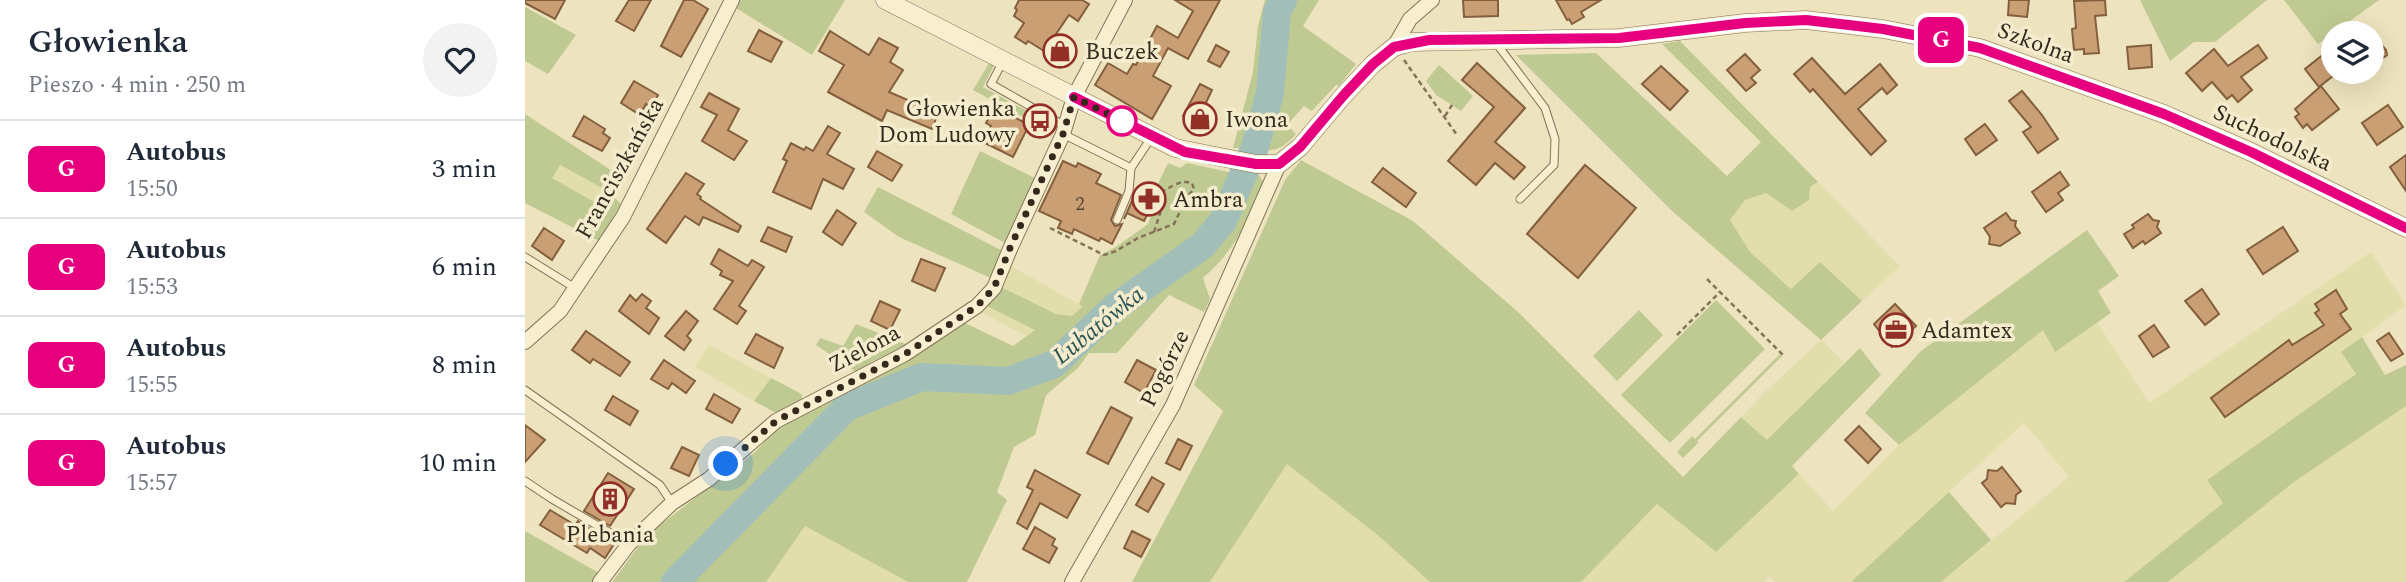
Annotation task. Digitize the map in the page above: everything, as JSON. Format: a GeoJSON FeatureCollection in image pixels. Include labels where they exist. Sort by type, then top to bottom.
{"type":"FeatureCollection","features":[{"type":"Feature","properties":{"kind":"street","name":"Franciszkańska"},"geometry":{"type":"LineString","coordinates":[[529,333],[560,311],[623,218],[732,0]]}},
{"type":"Feature","properties":{"kind":"street"},"geometry":{"type":"LineString","coordinates":[[885,0],[1185,152],[1256,164],[1279,164],[1300,147],[1373,64],[1394,47],[1410,19],[1432,0]]}},
{"type":"Feature","properties":{"kind":"street","name":"Zielona"},"geometry":{"type":"LineString","coordinates":[[600,582],[629,544],[672,503],[709,479],[776,421],[905,354],[977,306],[994,288],[1064,130],[1074,97],[1125,0]]}},
{"type":"Feature","properties":{"kind":"street","name":"Szkolna"},"geometry":{"type":"LineString","coordinates":[[1394,47],[1429,40],[1619,38],[1745,23],[1806,20],[1883,29],[1980,48],[2116,97]]}},
{"type":"Feature","properties":{"kind":"street","name":"Suchodolska"},"geometry":{"type":"LineString","coordinates":[[2116,97],[2228,142],[2406,228]]}},
{"type":"Feature","properties":{"kind":"street","name":"Pogórze"},"geometry":{"type":"LineString","coordinates":[[1072,582],[1173,405],[1279,164]]}},
{"type":"Feature","properties":{"kind":"lane"},"geometry":{"type":"LineString","coordinates":[[1494,40],[1545,107],[1555,139],[1554,164],[1520,200]]}},
{"type":"Feature","properties":{"kind":"lane"},"geometry":{"type":"LineString","coordinates":[[1003,60],[991,84],[1131,169]]}},
{"type":"Feature","properties":{"kind":"lane"},"geometry":{"type":"LineString","coordinates":[[1117,220],[1129,191],[1131,169],[1151,136]]}},
{"type":"Feature","properties":{"kind":"lane"},"geometry":{"type":"LineString","coordinates":[[525,257],[575,288]]}},
{"type":"Feature","properties":{"kind":"lane"},"geometry":{"type":"LineString","coordinates":[[525,390],[660,485],[672,503]]}},
{"type":"Feature","properties":{"kind":"lane"},"geometry":{"type":"LineString","coordinates":[[525,481],[629,544]]}},
{"type":"Feature","properties":{"kind":"path"},"geometry":{"type":"LineString","coordinates":[[1409,67],[1457,135]]}},
{"type":"Feature","properties":{"kind":"path"},"geometry":{"type":"LineString","coordinates":[[1445,116],[1452,105]]}},
{"type":"Feature","properties":{"kind":"path"},"geometry":{"type":"LineString","coordinates":[[1049,228],[1104,255],[1174,224],[1187,197],[1194,189],[1188,181],[1162,192]]}},
{"type":"Feature","properties":{"kind":"path"},"geometry":{"type":"LineString","coordinates":[[1149,186],[1162,192],[1165,198],[1154,232]]}},
{"type":"Feature","properties":{"kind":"path"},"geometry":{"type":"LineString","coordinates":[[1707,279],[1783,355]]}},
{"type":"Feature","properties":{"kind":"path"},"geometry":{"type":"LineString","coordinates":[[1677,335],[1720,292]]}},
{"type":"Feature","properties":{"kind":"shaded area"},"geometry":{"type":"Polygon","coordinates":[[[559,165],[609,192],[614,197],[607,209],[551,179],[559,165]]]}},
{"type":"Feature","properties":{"kind":"shaded area"},"geometry":{"type":"Polygon","coordinates":[[[1818,182],[1900,266],[1862,301],[1820,263],[1792,289],[1750,252],[1730,220],[1745,200],[1767,192],[1810,187],[1818,182]]]}},
{"type":"Feature","properties":{"kind":"shaded area"},"geometry":{"type":"Polygon","coordinates":[[[2371,252],[2406,305],[2342,352],[2356,374],[2207,480],[2223,503],[2124,582],[1941,582],[2069,477],[2024,423],[1851,582],[1775,582],[1770,577],[1764,582],[1581,582],[1657,504],[1716,551],[1799,474],[1833,511],[1899,445],[2043,330],[2055,352],[2097,322],[2149,403],[2371,252]]]}},
{"type":"Feature","properties":{"kind":"shaded area"},"geometry":{"type":"Polygon","coordinates":[[[1009,265],[1083,307],[1071,316],[1056,314],[1001,287],[1009,265]]]}},
{"type":"Feature","properties":{"kind":"shaded area"},"geometry":{"type":"Polygon","coordinates":[[[987,306],[1036,329],[1026,336],[981,312],[987,306]]]}},
{"type":"Feature","properties":{"kind":"shaded area"},"geometry":{"type":"Polygon","coordinates":[[[1821,340],[1844,362],[1767,441],[1741,417],[1821,340]]]}},
{"type":"Feature","properties":{"kind":"shaded area"},"geometry":{"type":"Polygon","coordinates":[[[709,345],[771,378],[754,401],[695,367],[709,345]]]}},
{"type":"Feature","properties":{"kind":"shaded area"},"geometry":{"type":"Polygon","coordinates":[[[2406,406],[2406,582],[2168,582],[2294,482],[2406,406]]]}},
{"type":"Feature","properties":{"kind":"shaded area"},"geometry":{"type":"Polygon","coordinates":[[[1287,464],[1380,537],[1430,582],[1210,582],[1287,464]]]}},
{"type":"Feature","properties":{"kind":"shaded area"},"geometry":{"type":"Polygon","coordinates":[[[805,526],[908,582],[766,582],[805,526]]]}},
{"type":"Feature","properties":{"kind":"green space"},"geometry":{"type":"Polygon","coordinates":[[[740,0],[845,0],[812,55],[736,8],[740,0]]]}},
{"type":"Feature","properties":{"kind":"green space"},"geometry":{"type":"Polygon","coordinates":[[[1265,0],[1279,0],[1270,28],[1264,91],[1255,138],[1243,148],[1233,148],[1253,72],[1258,26],[1265,0]]]}},
{"type":"Feature","properties":{"kind":"green space"},"geometry":{"type":"Polygon","coordinates":[[[1291,0],[1319,0],[1303,26],[1356,64],[1339,86],[1336,85],[1312,111],[1304,106],[1287,125],[1296,134],[1289,141],[1277,149],[1262,150],[1274,106],[1283,29],[1291,0]]]}},
{"type":"Feature","properties":{"kind":"green space"},"geometry":{"type":"Polygon","coordinates":[[[2140,0],[2267,0],[2215,42],[2194,42],[2170,61],[2140,0]]]}},
{"type":"Feature","properties":{"kind":"green space"},"geometry":{"type":"Polygon","coordinates":[[[2284,0],[2379,0],[2350,21],[2321,21],[2321,42],[2318,44],[2284,0]]]}},
{"type":"Feature","properties":{"kind":"green space"},"geometry":{"type":"Polygon","coordinates":[[[525,7],[576,35],[548,74],[525,61],[525,7]]]}},
{"type":"Feature","properties":{"kind":"green space"},"geometry":{"type":"Polygon","coordinates":[[[1680,41],[1818,182],[1810,187],[1809,200],[1792,211],[1766,193],[1745,200],[1730,220],[1750,252],[1791,289],[1820,262],[1862,301],[1821,340],[1672,211],[1516,55],[1596,53],[1727,176],[1761,142],[1662,44],[1680,41]]]}},
{"type":"Feature","properties":{"kind":"green space"},"geometry":{"type":"Polygon","coordinates":[[[991,60],[994,65],[983,87],[1036,116],[1034,120],[1043,124],[1045,121],[1054,126],[1056,131],[1047,130],[973,90],[991,60]]]}},
{"type":"Feature","properties":{"kind":"green space"},"geometry":{"type":"Polygon","coordinates":[[[1439,65],[1473,96],[1461,111],[1436,95],[1426,81],[1439,65]]]}},
{"type":"Feature","properties":{"kind":"green space"},"geometry":{"type":"Polygon","coordinates":[[[525,114],[620,176],[609,192],[560,165],[552,178],[607,209],[614,197],[621,204],[599,241],[525,203],[525,114]]]}},
{"type":"Feature","properties":{"kind":"green space"},"geometry":{"type":"Polygon","coordinates":[[[980,151],[1035,178],[1019,210],[1011,236],[1005,243],[951,214],[980,151]]]}},
{"type":"Feature","properties":{"kind":"green space"},"geometry":{"type":"Polygon","coordinates":[[[1301,160],[1413,221],[1518,312],[1683,477],[1741,417],[1767,440],[1860,348],[1881,375],[1792,466],[1799,474],[1716,552],[1657,504],[1581,582],[1430,582],[1380,537],[1287,464],[1210,582],[1132,582],[1223,411],[1194,385],[1285,180],[1301,160]]]}},
{"type":"Feature","properties":{"kind":"green space"},"geometry":{"type":"Polygon","coordinates":[[[1168,163],[1180,168],[1187,163],[1233,173],[1216,217],[1192,246],[1114,298],[1087,325],[1097,334],[1109,318],[1185,268],[1212,245],[1232,219],[1253,174],[1258,174],[1265,184],[1232,246],[1203,278],[1210,299],[1204,312],[1169,295],[1117,353],[1089,353],[1078,368],[1046,395],[1035,435],[1014,447],[997,492],[1007,500],[967,582],[908,582],[805,526],[766,582],[612,582],[647,535],[755,452],[781,424],[965,323],[1013,346],[1035,330],[987,306],[1001,287],[1056,314],[1072,316],[1082,307],[1079,304],[1100,255],[1148,224],[1160,195],[1154,192],[1168,163]]]}},
{"type":"Feature","properties":{"kind":"green space"},"geometry":{"type":"Polygon","coordinates":[[[878,187],[1005,252],[993,279],[899,237],[864,212],[878,187]]]}},
{"type":"Feature","properties":{"kind":"green space"},"geometry":{"type":"Polygon","coordinates":[[[2087,230],[2119,276],[2098,291],[2111,313],[2055,352],[2043,330],[1899,445],[1865,413],[1921,351],[2087,230]]]}},
{"type":"Feature","properties":{"kind":"green space"},"geometry":{"type":"Polygon","coordinates":[[[1716,300],[1765,349],[1670,443],[1621,395],[1716,300]]]}},
{"type":"Feature","properties":{"kind":"green space"},"geometry":{"type":"Polygon","coordinates":[[[1639,310],[1663,335],[1617,381],[1593,356],[1639,310]]]}},
{"type":"Feature","properties":{"kind":"green space"},"geometry":{"type":"Polygon","coordinates":[[[856,324],[908,345],[856,372],[816,345],[820,338],[843,346],[856,324]]]}},
{"type":"Feature","properties":{"kind":"green space"},"geometry":{"type":"Polygon","coordinates":[[[2362,337],[2385,375],[2406,365],[2406,406],[2294,482],[2168,582],[2124,582],[2223,503],[2207,480],[2356,374],[2341,352],[2362,337]]]}},
{"type":"Feature","properties":{"kind":"green space"},"geometry":{"type":"Polygon","coordinates":[[[1780,354],[1782,356],[1683,458],[1677,452],[1692,436],[1695,439],[1780,354]]]}},
{"type":"Feature","properties":{"kind":"green space"},"geometry":{"type":"Polygon","coordinates":[[[771,378],[798,392],[802,395],[802,400],[776,413],[754,401],[771,378]]]}},
{"type":"Feature","properties":{"kind":"green space"},"geometry":{"type":"Polygon","coordinates":[[[1949,492],[1991,540],[1941,582],[1851,582],[1949,492]]]}},
{"type":"Feature","properties":{"kind":"green space"},"geometry":{"type":"Polygon","coordinates":[[[525,531],[599,573],[594,582],[525,582],[525,531]]]}},
{"type":"Feature","properties":{"kind":"building"},"geometry":{"type":"Polygon","coordinates":[[[525,0],[565,0],[555,19],[525,3],[525,0]]]}},
{"type":"Feature","properties":{"kind":"building"},"geometry":{"type":"Polygon","coordinates":[[[629,0],[651,0],[634,31],[616,21],[629,0]]]}},
{"type":"Feature","properties":{"kind":"building"},"geometry":{"type":"Polygon","coordinates":[[[684,0],[693,0],[708,9],[681,57],[661,46],[684,0]]]}},
{"type":"Feature","properties":{"kind":"building"},"geometry":{"type":"Polygon","coordinates":[[[1019,0],[1082,0],[1089,4],[1078,21],[1069,15],[1054,37],[1074,49],[1065,64],[1028,41],[1026,44],[1015,37],[1024,23],[1014,16],[1019,0]]]}},
{"type":"Feature","properties":{"kind":"building"},"geometry":{"type":"Polygon","coordinates":[[[1175,0],[1220,0],[1188,59],[1168,48],[1153,76],[1171,86],[1152,119],[1095,85],[1108,63],[1127,74],[1133,64],[1136,65],[1157,26],[1178,38],[1193,11],[1175,0]]]}},
{"type":"Feature","properties":{"kind":"building"},"geometry":{"type":"Polygon","coordinates":[[[1463,0],[1498,0],[1498,16],[1464,17],[1463,0]]]}},
{"type":"Feature","properties":{"kind":"building"},"geometry":{"type":"Polygon","coordinates":[[[1556,0],[1601,0],[1581,12],[1584,17],[1572,24],[1556,0]]]}},
{"type":"Feature","properties":{"kind":"building"},"geometry":{"type":"Polygon","coordinates":[[[2009,0],[2029,0],[2027,17],[2008,15],[2009,0]]]}},
{"type":"Feature","properties":{"kind":"building"},"geometry":{"type":"Polygon","coordinates":[[[2105,0],[2106,15],[2095,16],[2099,53],[2084,54],[2084,49],[2074,50],[2074,1],[2105,0]]]}},
{"type":"Feature","properties":{"kind":"building"},"geometry":{"type":"Polygon","coordinates":[[[759,30],[782,42],[771,62],[748,51],[759,30]]]}},
{"type":"Feature","properties":{"kind":"building"},"geometry":{"type":"Polygon","coordinates":[[[830,31],[869,55],[879,38],[898,48],[890,62],[903,70],[889,92],[938,113],[932,129],[887,110],[882,121],[828,92],[844,65],[819,51],[830,31]]]}},
{"type":"Feature","properties":{"kind":"building"},"geometry":{"type":"Polygon","coordinates":[[[1216,45],[1229,52],[1220,67],[1208,61],[1216,45]]]}},
{"type":"Feature","properties":{"kind":"building"},"geometry":{"type":"Polygon","coordinates":[[[2151,45],[2152,67],[2129,69],[2127,47],[2151,45]]]}},
{"type":"Feature","properties":{"kind":"building"},"geometry":{"type":"Polygon","coordinates":[[[2258,45],[2267,58],[2241,77],[2252,90],[2238,102],[2232,95],[2227,99],[2212,82],[2202,91],[2186,73],[2214,49],[2228,66],[2258,45]]]}},
{"type":"Feature","properties":{"kind":"building"},"geometry":{"type":"Polygon","coordinates":[[[1745,54],[1760,70],[1751,78],[1756,83],[1746,91],[1727,70],[1745,54]]]}},
{"type":"Feature","properties":{"kind":"building"},"geometry":{"type":"Polygon","coordinates":[[[2321,56],[2323,84],[2319,87],[2305,69],[2321,56]]]}},
{"type":"Feature","properties":{"kind":"building"},"geometry":{"type":"Polygon","coordinates":[[[1812,58],[1845,94],[1880,64],[1897,85],[1887,94],[1882,88],[1858,109],[1886,141],[1871,155],[1813,89],[1810,92],[1794,74],[1812,58]]]}},
{"type":"Feature","properties":{"kind":"building"},"geometry":{"type":"Polygon","coordinates":[[[1477,63],[1525,108],[1495,142],[1525,167],[1514,179],[1495,163],[1476,185],[1448,161],[1494,107],[1462,80],[1477,63]]]}},
{"type":"Feature","properties":{"kind":"building"},"geometry":{"type":"Polygon","coordinates":[[[1661,66],[1688,91],[1670,110],[1642,84],[1661,66]]]}},
{"type":"Feature","properties":{"kind":"building"},"geometry":{"type":"Polygon","coordinates":[[[634,81],[658,95],[651,107],[646,104],[640,115],[621,103],[634,81]]]}},
{"type":"Feature","properties":{"kind":"building"},"geometry":{"type":"Polygon","coordinates":[[[1200,84],[1212,90],[1202,111],[1216,118],[1210,130],[1183,116],[1200,84]]]}},
{"type":"Feature","properties":{"kind":"building"},"geometry":{"type":"Polygon","coordinates":[[[2321,86],[2339,109],[2312,130],[2307,124],[2303,128],[2295,117],[2299,114],[2295,109],[2321,86]]]}},
{"type":"Feature","properties":{"kind":"building"},"geometry":{"type":"Polygon","coordinates":[[[2022,91],[2058,139],[2038,153],[2023,132],[2031,127],[2009,101],[2022,91]]]}},
{"type":"Feature","properties":{"kind":"building"},"geometry":{"type":"Polygon","coordinates":[[[709,93],[739,109],[728,130],[747,141],[734,160],[702,141],[717,115],[701,107],[709,93]]]}},
{"type":"Feature","properties":{"kind":"building"},"geometry":{"type":"Polygon","coordinates":[[[2388,105],[2403,127],[2377,145],[2362,123],[2388,105]]]}},
{"type":"Feature","properties":{"kind":"building"},"geometry":{"type":"Polygon","coordinates":[[[995,107],[1029,125],[1013,157],[983,142],[991,126],[986,123],[995,107]]]}},
{"type":"Feature","properties":{"kind":"building"},"geometry":{"type":"Polygon","coordinates":[[[584,116],[605,129],[603,133],[610,138],[602,151],[573,136],[584,116]]]}},
{"type":"Feature","properties":{"kind":"building"},"geometry":{"type":"Polygon","coordinates":[[[1985,124],[1997,140],[1976,155],[1965,139],[1985,124]]]}},
{"type":"Feature","properties":{"kind":"building"},"geometry":{"type":"Polygon","coordinates":[[[828,126],[840,133],[827,154],[854,169],[843,189],[823,179],[811,209],[773,192],[787,161],[783,159],[791,143],[804,150],[806,147],[813,151],[828,126]]]}},
{"type":"Feature","properties":{"kind":"building"},"geometry":{"type":"Polygon","coordinates":[[[877,151],[902,165],[892,181],[868,167],[877,151]]]}},
{"type":"Feature","properties":{"kind":"building"},"geometry":{"type":"Polygon","coordinates":[[[2406,155],[2406,191],[2390,167],[2406,155]]]}},
{"type":"Feature","properties":{"kind":"building"},"geometry":{"type":"Polygon","coordinates":[[[1063,161],[1076,167],[1078,163],[1101,174],[1096,183],[1121,195],[1111,220],[1115,226],[1122,224],[1112,244],[1074,229],[1072,234],[1058,228],[1061,221],[1039,211],[1063,161]]]}},
{"type":"Feature","properties":{"kind":"building"},"geometry":{"type":"Polygon","coordinates":[[[1585,165],[1636,208],[1578,278],[1527,234],[1585,165]]]}},
{"type":"Feature","properties":{"kind":"building"},"geometry":{"type":"Polygon","coordinates":[[[1383,168],[1416,193],[1406,207],[1372,182],[1383,168]]]}},
{"type":"Feature","properties":{"kind":"building"},"geometry":{"type":"Polygon","coordinates":[[[2060,172],[2069,185],[2058,193],[2063,200],[2046,212],[2032,192],[2060,172]]]}},
{"type":"Feature","properties":{"kind":"building"},"geometry":{"type":"Polygon","coordinates":[[[686,173],[704,184],[697,194],[700,199],[741,226],[738,232],[703,217],[699,225],[685,216],[666,243],[647,229],[686,173]]]}},
{"type":"Feature","properties":{"kind":"building"},"geometry":{"type":"Polygon","coordinates":[[[1140,192],[1156,199],[1151,212],[1149,211],[1144,221],[1127,213],[1124,219],[1135,194],[1140,192]]]}},
{"type":"Feature","properties":{"kind":"building"},"geometry":{"type":"Polygon","coordinates":[[[837,210],[856,223],[842,245],[823,232],[837,210]]]}},
{"type":"Feature","properties":{"kind":"building"},"geometry":{"type":"Polygon","coordinates":[[[2006,213],[2011,220],[2016,221],[2015,226],[2020,233],[2000,246],[1989,244],[1990,237],[1984,228],[2006,213]]]}},
{"type":"Feature","properties":{"kind":"building"},"geometry":{"type":"Polygon","coordinates":[[[2148,214],[2153,220],[2159,221],[2157,227],[2161,233],[2145,244],[2143,241],[2133,248],[2124,234],[2148,214]]]}},
{"type":"Feature","properties":{"kind":"building"},"geometry":{"type":"Polygon","coordinates":[[[768,227],[792,237],[786,252],[761,241],[768,227]]]}},
{"type":"Feature","properties":{"kind":"building"},"geometry":{"type":"Polygon","coordinates":[[[2283,227],[2298,251],[2263,274],[2247,250],[2283,227]]]}},
{"type":"Feature","properties":{"kind":"building"},"geometry":{"type":"Polygon","coordinates":[[[544,228],[564,241],[552,260],[532,246],[544,228]]]}},
{"type":"Feature","properties":{"kind":"building"},"geometry":{"type":"Polygon","coordinates":[[[719,249],[748,266],[752,260],[764,267],[739,306],[746,311],[737,324],[714,309],[733,281],[720,275],[722,271],[711,264],[719,249]]]}},
{"type":"Feature","properties":{"kind":"building"},"geometry":{"type":"Polygon","coordinates":[[[921,259],[945,268],[935,291],[912,281],[921,259]]]}},
{"type":"Feature","properties":{"kind":"building"},"geometry":{"type":"Polygon","coordinates":[[[2202,289],[2219,314],[2205,325],[2185,301],[2202,289]]]}},
{"type":"Feature","properties":{"kind":"building"},"geometry":{"type":"Polygon","coordinates":[[[2336,290],[2347,309],[2340,314],[2351,329],[2225,417],[2211,398],[2289,340],[2292,345],[2324,325],[2315,313],[2319,310],[2315,304],[2336,290]]]}},
{"type":"Feature","properties":{"kind":"building"},"geometry":{"type":"Polygon","coordinates":[[[642,294],[651,301],[646,308],[659,318],[649,334],[619,311],[630,295],[636,301],[642,294]]]}},
{"type":"Feature","properties":{"kind":"building"},"geometry":{"type":"Polygon","coordinates":[[[880,301],[900,310],[890,330],[871,321],[880,301]]]}},
{"type":"Feature","properties":{"kind":"building"},"geometry":{"type":"Polygon","coordinates":[[[1895,304],[1916,326],[1892,347],[1874,324],[1895,304]]]}},
{"type":"Feature","properties":{"kind":"building"},"geometry":{"type":"Polygon","coordinates":[[[686,311],[698,321],[687,336],[691,340],[684,350],[665,336],[686,311]]]}},
{"type":"Feature","properties":{"kind":"building"},"geometry":{"type":"Polygon","coordinates":[[[2154,325],[2169,347],[2153,357],[2139,336],[2154,325]]]}},
{"type":"Feature","properties":{"kind":"building"},"geometry":{"type":"Polygon","coordinates":[[[586,331],[630,362],[620,376],[593,359],[590,363],[572,350],[586,331]]]}},
{"type":"Feature","properties":{"kind":"building"},"geometry":{"type":"Polygon","coordinates":[[[2389,333],[2403,354],[2391,361],[2377,341],[2389,333]]]}},
{"type":"Feature","properties":{"kind":"building"},"geometry":{"type":"Polygon","coordinates":[[[756,334],[783,348],[774,368],[745,353],[756,334]]]}},
{"type":"Feature","properties":{"kind":"building"},"geometry":{"type":"Polygon","coordinates":[[[664,360],[695,381],[686,393],[672,383],[668,389],[651,379],[664,360]]]}},
{"type":"Feature","properties":{"kind":"building"},"geometry":{"type":"Polygon","coordinates":[[[1137,360],[1156,370],[1144,393],[1125,382],[1137,360]]]}},
{"type":"Feature","properties":{"kind":"building"},"geometry":{"type":"Polygon","coordinates":[[[714,394],[740,409],[732,423],[706,409],[714,394]]]}},
{"type":"Feature","properties":{"kind":"building"},"geometry":{"type":"Polygon","coordinates":[[[613,396],[638,411],[630,425],[605,410],[613,396]]]}},
{"type":"Feature","properties":{"kind":"building"},"geometry":{"type":"Polygon","coordinates":[[[1111,407],[1132,418],[1108,464],[1087,453],[1111,407]]]}},
{"type":"Feature","properties":{"kind":"building"},"geometry":{"type":"Polygon","coordinates":[[[525,425],[545,440],[525,462],[525,425]]]}},
{"type":"Feature","properties":{"kind":"building"},"geometry":{"type":"Polygon","coordinates":[[[1859,426],[1881,449],[1868,463],[1845,440],[1859,426]]]}},
{"type":"Feature","properties":{"kind":"building"},"geometry":{"type":"Polygon","coordinates":[[[1178,439],[1192,446],[1180,470],[1166,463],[1178,439]]]}},
{"type":"Feature","properties":{"kind":"building"},"geometry":{"type":"Polygon","coordinates":[[[682,447],[699,455],[689,476],[671,468],[682,447]]]}},
{"type":"Feature","properties":{"kind":"building"},"geometry":{"type":"Polygon","coordinates":[[[2002,467],[2021,491],[2016,495],[2015,504],[2006,503],[2001,507],[1982,483],[1987,479],[1988,470],[1997,471],[2002,467]]]}},
{"type":"Feature","properties":{"kind":"building"},"geometry":{"type":"Polygon","coordinates":[[[1035,470],[1080,495],[1067,518],[1040,503],[1027,529],[1017,523],[1033,490],[1027,487],[1035,470]]]}},
{"type":"Feature","properties":{"kind":"building","name":"Plebania"},"geometry":{"type":"Polygon","coordinates":[[[608,473],[634,489],[610,526],[584,511],[608,473]]]}},
{"type":"Feature","properties":{"kind":"building"},"geometry":{"type":"Polygon","coordinates":[[[1152,477],[1164,484],[1148,512],[1136,505],[1152,477]]]}},
{"type":"Feature","properties":{"kind":"building"},"geometry":{"type":"Polygon","coordinates":[[[550,510],[575,525],[578,521],[614,544],[605,558],[590,548],[587,553],[540,525],[550,510]]]}},
{"type":"Feature","properties":{"kind":"building"},"geometry":{"type":"Polygon","coordinates":[[[1035,527],[1055,539],[1052,545],[1057,548],[1049,563],[1023,549],[1035,527]]]}},
{"type":"Feature","properties":{"kind":"building"},"geometry":{"type":"Polygon","coordinates":[[[1132,531],[1150,540],[1141,557],[1124,548],[1132,531]]]}},
{"type":"Feature","properties":{"kind":"waterway","name":"Lubatówka"},"geometry":{"type":"LineString","coordinates":[[675,582],[847,407],[922,377],[1008,381],[1054,364],[1115,307],[1202,246],[1223,221],[1255,147],[1270,93],[1277,12],[1283,0]]}},
{"type":"Feature","properties":{"kind":"bus line","name":"G"},"geometry":{"type":"LineString","coordinates":[[1074,97],[1185,152],[1256,164],[1279,164],[1300,147],[1373,64],[1394,47],[1412,42],[1619,38],[1745,23],[1806,20],[1883,29],[1980,48],[2164,114],[2251,152],[2406,228]]}},
{"type":"Feature","properties":{"kind":"place","name":"Buczek"},"geometry":{"type":"Point","coordinates":[1060,51]}},
{"type":"Feature","properties":{"kind":"place","name":"Iwona"},"geometry":{"type":"Point","coordinates":[1200,119]}},
{"type":"Feature","properties":{"kind":"place","name":"Głowienka Dom Ludowy"},"geometry":{"type":"Point","coordinates":[1040,121]}},
{"type":"Feature","properties":{"kind":"place","name":"Ambra"},"geometry":{"type":"Point","coordinates":[1149,199]}},
{"type":"Feature","properties":{"kind":"place","name":"Adamtex"},"geometry":{"type":"Point","coordinates":[1896,330]}},
{"type":"Feature","properties":{"kind":"place","name":"Plebania"},"geometry":{"type":"Point","coordinates":[610,499]}},
{"type":"Feature","properties":{"kind":"route"},"geometry":{"type":"LineString","coordinates":[[726,464],[776,421],[905,354],[977,306],[994,288],[1063,134],[1074,97],[1122,121]]}}]}
